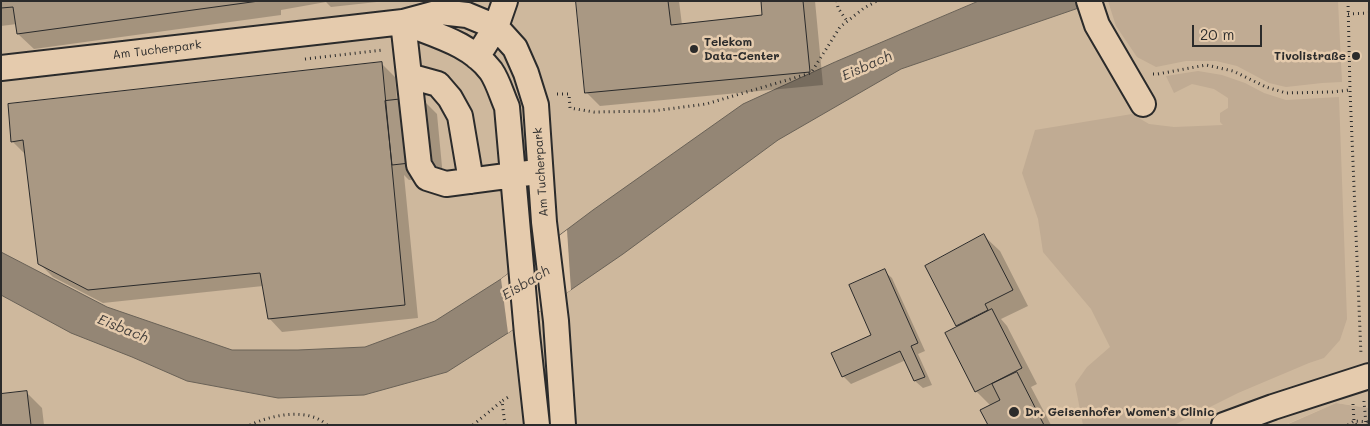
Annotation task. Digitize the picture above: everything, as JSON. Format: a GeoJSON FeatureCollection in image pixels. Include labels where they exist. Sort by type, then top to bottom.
{"type":"FeatureCollection","features":[{"type":"Feature","properties":{"kind":"street"},"geometry":{"type":"LineString","coordinates":[[478,57],[496,27],[504,1]]}},
{"type":"Feature","properties":{"kind":"street"},"geometry":{"type":"LineString","coordinates":[[1089,1],[1097,25],[1143,104]]}},
{"type":"Feature","properties":{"kind":"street","name":"Am Tucherpark"},"geometry":{"type":"LineString","coordinates":[[1,68],[403,22],[440,12],[467,15],[496,27],[515,48],[526,73],[536,105],[544,222],[556,321],[563,425]]}},
{"type":"Feature","properties":{"kind":"street"},"geometry":{"type":"LineString","coordinates":[[403,22],[419,165],[427,178],[446,184],[542,171]]}},
{"type":"Feature","properties":{"kind":"street","name":"Am Tucherpark"},"geometry":{"type":"LineString","coordinates":[[403,22],[460,45],[478,57],[492,73],[507,107],[526,334],[537,425]]}},
{"type":"Feature","properties":{"kind":"street"},"geometry":{"type":"LineString","coordinates":[[408,76],[438,84],[450,98],[460,116],[472,181]]}},
{"type":"Feature","properties":{"kind":"street"},"geometry":{"type":"LineString","coordinates":[[1224,425],[1365,370]]}},
{"type":"Feature","properties":{"kind":"path"},"geometry":{"type":"LineString","coordinates":[[837,1],[838,8],[847,20]]}},
{"type":"Feature","properties":{"kind":"path"},"geometry":{"type":"LineString","coordinates":[[569,94],[570,108],[594,112],[652,111],[706,104],[811,73],[840,27],[864,8],[877,1]]}},
{"type":"Feature","properties":{"kind":"path"},"geometry":{"type":"LineString","coordinates":[[1348,1],[1350,90],[1365,370]]}},
{"type":"Feature","properties":{"kind":"path"},"geometry":{"type":"LineString","coordinates":[[1348,14],[1369,13]]}},
{"type":"Feature","properties":{"kind":"path"},"geometry":{"type":"LineString","coordinates":[[1125,73],[1158,74],[1206,65],[1233,71],[1266,87],[1286,93],[1350,90]]}},
{"type":"Feature","properties":{"kind":"path"},"geometry":{"type":"LineString","coordinates":[[473,425],[502,401]]}},
{"type":"Feature","properties":{"kind":"path"},"geometry":{"type":"LineString","coordinates":[[250,425],[282,415],[304,414],[327,425]]}},
{"type":"Feature","properties":{"kind":"path"},"geometry":{"type":"LineString","coordinates":[[1348,425],[1354,421],[1369,422]]}},
{"type":"Feature","properties":{"kind":"shaded area"},"geometry":{"type":"Polygon","coordinates":[[[1,1],[1369,1],[1369,408],[1336,403],[1285,425],[1,425],[1,1]]]}},
{"type":"Feature","properties":{"kind":"shaded area"},"geometry":{"type":"Polygon","coordinates":[[[1108,1],[1338,1],[1342,82],[1286,87],[1269,83],[1237,66],[1216,61],[1186,61],[1156,67],[1137,57],[1116,26],[1108,1]]]}},
{"type":"Feature","properties":{"kind":"shaded area"},"geometry":{"type":"Polygon","coordinates":[[[1198,71],[1222,75],[1286,100],[1339,97],[1347,319],[1340,340],[1324,358],[1238,393],[1174,425],[1083,425],[1075,384],[1087,367],[1110,347],[1091,309],[1043,252],[1038,219],[1022,173],[1035,130],[1132,114],[1149,124],[1174,127],[1223,125],[1220,122],[1220,113],[1228,108],[1228,98],[1214,89],[1192,84],[1174,93],[1166,76],[1198,71]]]}},
{"type":"Feature","properties":{"kind":"shaded area"},"geometry":{"type":"Polygon","coordinates":[[[1336,403],[1369,408],[1369,425],[1286,425],[1336,403]]]}},
{"type":"Feature","properties":{"kind":"water","name":"Eisbach"},"geometry":{"type":"Polygon","coordinates":[[[979,1],[1099,1],[901,69],[778,140],[623,254],[508,333],[447,372],[364,395],[278,398],[187,381],[71,333],[1,295],[1,252],[107,307],[232,350],[365,347],[435,321],[501,279],[593,210],[743,104],[835,62],[979,1]]]}},
{"type":"Feature","properties":{"kind":"pier"},"geometry":{"type":"Polygon","coordinates":[[[567,230],[571,290],[508,333],[501,279],[567,230]]]}},
{"type":"Feature","properties":{"kind":"building"},"geometry":{"type":"Polygon","coordinates":[[[1,1],[259,1],[17,34],[13,7],[1,8],[1,1]]]}},
{"type":"Feature","properties":{"kind":"building","name":"Telekom Data-Center"},"geometry":{"type":"Polygon","coordinates":[[[576,1],[668,1],[671,25],[762,15],[761,1],[803,1],[810,72],[585,93],[576,1]]]}},
{"type":"Feature","properties":{"kind":"building"},"geometry":{"type":"Polygon","coordinates":[[[382,62],[405,305],[268,319],[260,273],[88,290],[38,264],[23,140],[11,142],[8,104],[382,62]]]}},
{"type":"Feature","properties":{"kind":"building"},"geometry":{"type":"Polygon","coordinates":[[[422,97],[428,161],[392,165],[385,101],[422,97]]]}},
{"type":"Feature","properties":{"kind":"building"},"geometry":{"type":"Polygon","coordinates":[[[984,234],[1013,290],[985,304],[988,310],[956,326],[925,266],[984,234]]]}},
{"type":"Feature","properties":{"kind":"building"},"geometry":{"type":"Polygon","coordinates":[[[885,269],[918,343],[911,346],[925,377],[914,381],[900,351],[842,377],[831,353],[871,335],[849,285],[885,269]]]}},
{"type":"Feature","properties":{"kind":"building"},"geometry":{"type":"Polygon","coordinates":[[[992,309],[1022,368],[975,392],[945,333],[992,309]]]}},
{"type":"Feature","properties":{"kind":"building"},"geometry":{"type":"Polygon","coordinates":[[[1017,372],[1044,425],[988,425],[980,410],[1000,400],[992,384],[1017,372]]]}},
{"type":"Feature","properties":{"kind":"building"},"geometry":{"type":"Polygon","coordinates":[[[27,391],[31,425],[1,425],[1,394],[27,391]]]}},
{"type":"Feature","properties":{"kind":"place","name":"Telekom Data-Center"},"geometry":{"type":"Point","coordinates":[694,49]}},
{"type":"Feature","properties":{"kind":"place","name":"Tivolistraße"},"geometry":{"type":"Point","coordinates":[1356,56]}},
{"type":"Feature","properties":{"kind":"place","name":"Dr. Geisenhofer Women's Clinic"},"geometry":{"type":"Point","coordinates":[1014,412]}}]}
